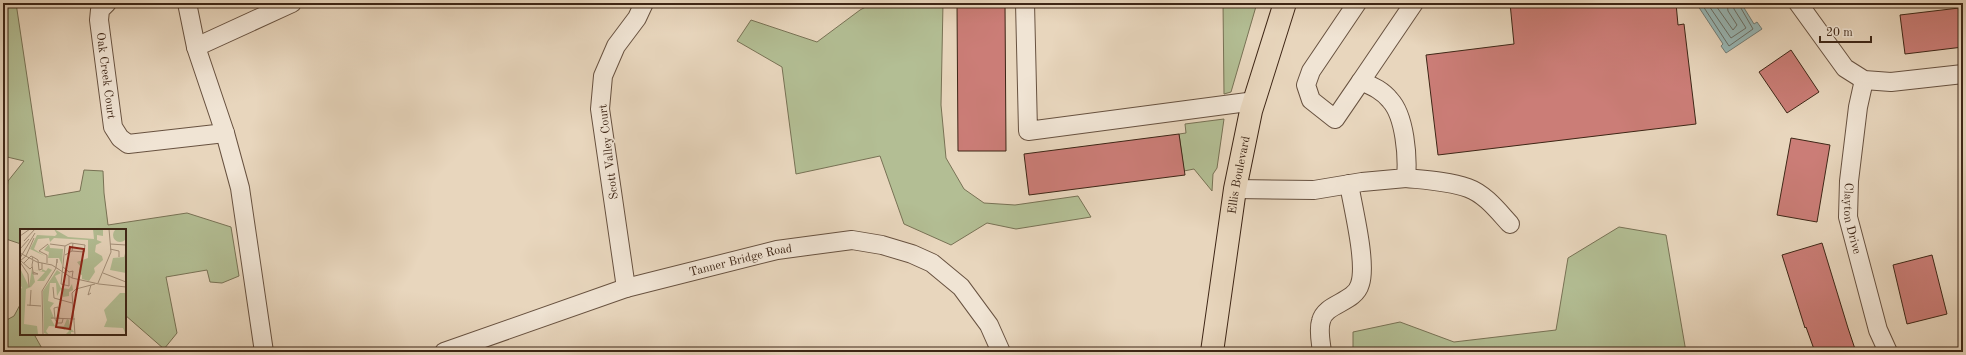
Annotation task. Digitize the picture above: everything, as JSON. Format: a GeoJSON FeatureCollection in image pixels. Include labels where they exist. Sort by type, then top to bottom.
{"type":"FeatureCollection","features":[{"type":"Feature","properties":{"kind":"main road","name":"Ellis Boulevard"},"geometry":{"type":"LineString","coordinates":[[1212,352],[1235,189],[1255,101],[1285,3]]}},
{"type":"Feature","properties":{"kind":"street","name":"Oak Creek Court"},"geometry":{"type":"LineString","coordinates":[[107,3],[100,10],[99,20],[113,127],[120,138],[128,144],[225,133]]}},
{"type":"Feature","properties":{"kind":"street"},"geometry":{"type":"LineString","coordinates":[[187,3],[196,47],[225,133],[240,188],[264,352]]}},
{"type":"Feature","properties":{"kind":"street"},"geometry":{"type":"LineString","coordinates":[[196,47],[292,3]]}},
{"type":"Feature","properties":{"kind":"street","name":"Scott Valley Court"},"geometry":{"type":"LineString","coordinates":[[626,288],[600,110],[606,70],[616,46],[637,18],[644,3]]}},
{"type":"Feature","properties":{"kind":"street"},"geometry":{"type":"LineString","coordinates":[[1025,3],[1028,131],[1255,101]]}},
{"type":"Feature","properties":{"kind":"street"},"geometry":{"type":"LineString","coordinates":[[1357,3],[1311,71],[1306,85],[1311,100],[1335,119],[1414,3]]}},
{"type":"Feature","properties":{"kind":"street"},"geometry":{"type":"LineString","coordinates":[[1798,3],[1845,68],[1864,80],[1891,82],[1963,74]]}},
{"type":"Feature","properties":{"kind":"street","name":"Clayton Drive"},"geometry":{"type":"LineString","coordinates":[[1864,80],[1858,107],[1849,181],[1848,217],[1878,330],[1888,352]]}},
{"type":"Feature","properties":{"kind":"street"},"geometry":{"type":"LineString","coordinates":[[1361,82],[1377,88],[1391,100],[1400,117],[1407,164],[1406,178]]}},
{"type":"Feature","properties":{"kind":"street"},"geometry":{"type":"LineString","coordinates":[[1235,189],[1314,190],[1349,184],[1406,178],[1443,182],[1469,188],[1486,200],[1510,224]]}},
{"type":"Feature","properties":{"kind":"street"},"geometry":{"type":"LineString","coordinates":[[1322,352],[1320,321],[1327,311],[1354,293],[1360,285],[1362,258],[1349,184]]}},
{"type":"Feature","properties":{"kind":"street","name":"Tanner Bridge Road"},"geometry":{"type":"LineString","coordinates":[[444,352],[626,288],[777,250],[852,240],[882,245],[912,254],[932,263],[961,287],[989,325],[1001,352]]}},
{"type":"Feature","properties":{"kind":"green space"},"geometry":{"type":"Polygon","coordinates":[[[3,3],[16,3],[45,197],[80,191],[84,170],[103,171],[108,225],[187,213],[231,227],[239,276],[222,283],[210,282],[207,270],[166,277],[177,333],[164,349],[126,316],[126,229],[20,229],[20,244],[3,238],[3,207],[5,207],[8,181],[24,161],[3,156],[3,3]]]}},
{"type":"Feature","properties":{"kind":"green space"},"geometry":{"type":"Polygon","coordinates":[[[873,3],[943,3],[941,105],[946,158],[964,189],[984,203],[1015,205],[1078,196],[1091,217],[1016,229],[987,223],[951,245],[904,224],[880,156],[796,174],[782,67],[737,41],[751,20],[817,42],[860,10],[873,3]]]}},
{"type":"Feature","properties":{"kind":"green space"},"geometry":{"type":"Polygon","coordinates":[[[1223,3],[1257,3],[1231,92],[1224,94],[1223,3]]]}},
{"type":"Feature","properties":{"kind":"green space"},"geometry":{"type":"Polygon","coordinates":[[[1224,119],[1217,168],[1213,174],[1212,191],[1194,169],[1184,171],[1179,134],[1186,133],[1185,124],[1224,119]]]}},
{"type":"Feature","properties":{"kind":"green space"},"geometry":{"type":"Polygon","coordinates":[[[1619,227],[1666,235],[1686,352],[1353,352],[1353,332],[1400,322],[1454,342],[1556,330],[1568,258],[1619,227]]]}},
{"type":"Feature","properties":{"kind":"green space"},"geometry":{"type":"Polygon","coordinates":[[[20,305],[20,335],[37,335],[35,336],[44,352],[3,352],[3,322],[14,316],[20,305]]]}},
{"type":"Feature","properties":{"kind":"water"},"geometry":{"type":"Polygon","coordinates":[[[1696,3],[1741,3],[1754,24],[1757,22],[1762,29],[1726,53],[1721,46],[1723,44],[1696,3]]]}},
{"type":"Feature","properties":{"kind":"building"},"geometry":{"type":"Polygon","coordinates":[[[957,3],[1005,3],[1006,151],[958,151],[957,3]]]}},
{"type":"Feature","properties":{"kind":"building"},"geometry":{"type":"Polygon","coordinates":[[[1510,3],[1676,3],[1678,25],[1684,24],[1696,124],[1438,155],[1426,55],[1514,44],[1510,3]]]}},
{"type":"Feature","properties":{"kind":"building"},"geometry":{"type":"Polygon","coordinates":[[[1959,8],[1963,47],[1905,54],[1900,15],[1959,8]]]}},
{"type":"Feature","properties":{"kind":"building"},"geometry":{"type":"Polygon","coordinates":[[[1791,50],[1819,92],[1787,113],[1759,72],[1791,50]]]}},
{"type":"Feature","properties":{"kind":"building"},"geometry":{"type":"Polygon","coordinates":[[[1179,134],[1185,175],[1029,195],[1024,154],[1179,134]]]}},
{"type":"Feature","properties":{"kind":"building"},"geometry":{"type":"Polygon","coordinates":[[[1791,138],[1830,145],[1817,222],[1777,215],[1791,138]]]}},
{"type":"Feature","properties":{"kind":"building"},"geometry":{"type":"Polygon","coordinates":[[[1822,243],[1856,352],[1815,352],[1806,327],[1805,328],[1782,255],[1822,243]]]}},
{"type":"Feature","properties":{"kind":"building"},"geometry":{"type":"Polygon","coordinates":[[[1932,255],[1947,314],[1907,324],[1893,265],[1932,255]]]}}]}
